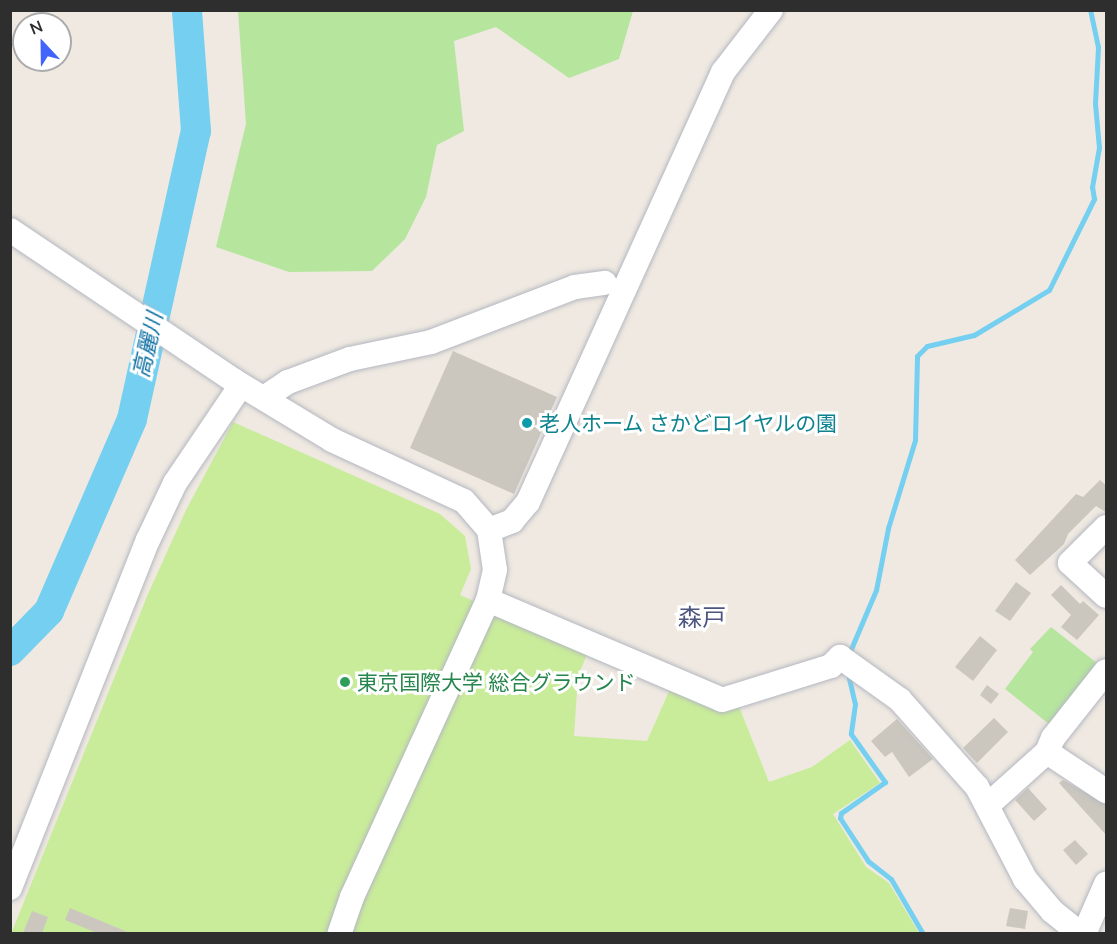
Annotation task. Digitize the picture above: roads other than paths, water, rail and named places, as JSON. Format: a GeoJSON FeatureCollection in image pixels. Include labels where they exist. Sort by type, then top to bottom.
{"type":"FeatureCollection","features":[{"type":"Feature","properties":{"kind":"street"},"geometry":{"type":"LineString","coordinates":[[489,530],[512,521],[528,502],[723,72],[771,10]]}},
{"type":"Feature","properties":{"kind":"street"},"geometry":{"type":"LineString","coordinates":[[10,230],[241,385],[332,440],[464,501],[489,530],[495,570],[488,600],[352,897],[339,933]]}},
{"type":"Feature","properties":{"kind":"street"},"geometry":{"type":"LineString","coordinates":[[264,398],[288,382],[350,359],[430,342],[575,287],[605,283]]}},
{"type":"Feature","properties":{"kind":"street"},"geometry":{"type":"LineString","coordinates":[[10,888],[148,540],[175,483],[241,385]]}},
{"type":"Feature","properties":{"kind":"street"},"geometry":{"type":"LineString","coordinates":[[1107,527],[1070,563],[1107,596]]}},
{"type":"Feature","properties":{"kind":"street"},"geometry":{"type":"LineString","coordinates":[[488,600],[722,700],[831,666],[840,657],[900,700],[989,804],[1025,879],[1052,911],[1082,933],[1104,894]]}},
{"type":"Feature","properties":{"kind":"street"},"geometry":{"type":"LineString","coordinates":[[989,804],[1047,752],[1053,738],[1107,671]]}},
{"type":"Feature","properties":{"kind":"street"},"geometry":{"type":"LineString","coordinates":[[1047,752],[1107,791]]}},
{"type":"Feature","properties":{"kind":"waterway","name":"高麗川"},"geometry":{"type":"LineString","coordinates":[[10,651],[49,611],[132,419],[196,131],[187,10]]}},
{"type":"Feature","properties":{"kind":"waterway"},"geometry":{"type":"LineString","coordinates":[[848,656],[876,590],[888,528],[915,440],[917,356],[927,346],[974,335],[1049,290],[1094,199],[1092,187],[1099,148],[1095,103],[1098,47],[1090,10]]}},
{"type":"Feature","properties":{"kind":"waterway"},"geometry":{"type":"LineString","coordinates":[[848,674],[855,704],[851,734],[885,782],[841,813],[840,818],[868,861],[891,879],[923,934]]}},
{"type":"Feature","properties":{"kind":"place","name":"老人ホーム さかどロイヤルの園"},"geometry":{"type":"Point","coordinates":[527,423]}},
{"type":"Feature","properties":{"kind":"place","name":"東京国際大学 総合グラウンド"},"geometry":{"type":"Point","coordinates":[345,682]}},
{"type":"Feature","properties":{"kind":"district","name":"森戸"},"geometry":{"type":"Point","coordinates":[702,618]}}]}
